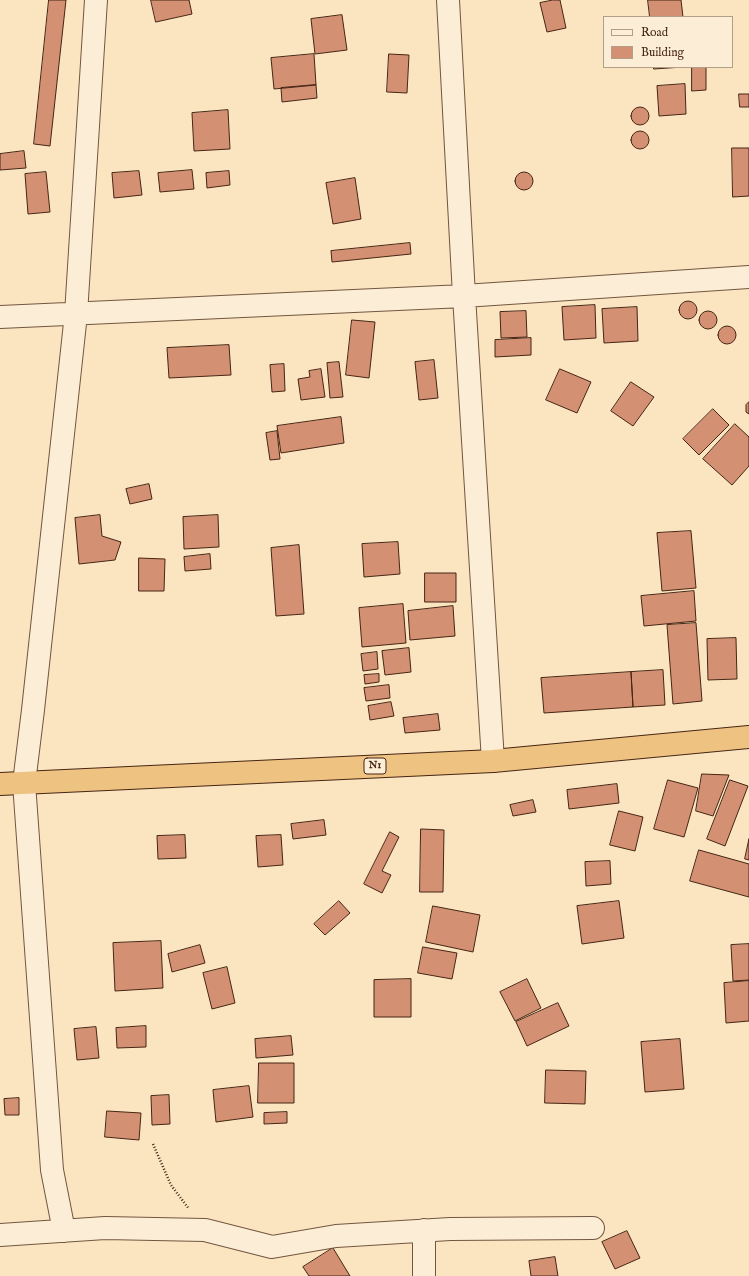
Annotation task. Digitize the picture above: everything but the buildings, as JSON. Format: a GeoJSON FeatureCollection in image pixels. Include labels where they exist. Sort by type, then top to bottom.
{"type":"FeatureCollection","features":[{"type":"Feature","properties":{"kind":"highway","name":"N1"},"geometry":{"type":"LineString","coordinates":[[0,784],[492,760],[749,737]]}},
{"type":"Feature","properties":{"kind":"street"},"geometry":{"type":"LineString","coordinates":[[64,1231],[52,1170],[24,783],[76,314],[96,0]]}},
{"type":"Feature","properties":{"kind":"street"},"geometry":{"type":"LineString","coordinates":[[448,0],[492,760]]}},
{"type":"Feature","properties":{"kind":"street"},"geometry":{"type":"LineString","coordinates":[[0,317],[464,296],[749,277]]}},
{"type":"Feature","properties":{"kind":"street"},"geometry":{"type":"LineString","coordinates":[[0,1235],[105,1228],[205,1230],[272,1247],[336,1236],[424,1230],[593,1228]]}},
{"type":"Feature","properties":{"kind":"street"},"geometry":{"type":"LineString","coordinates":[[424,1230],[424,1276]]}},
{"type":"Feature","properties":{"kind":"path"},"geometry":{"type":"LineString","coordinates":[[154,1144],[171,1185],[205,1230]]}}]}
